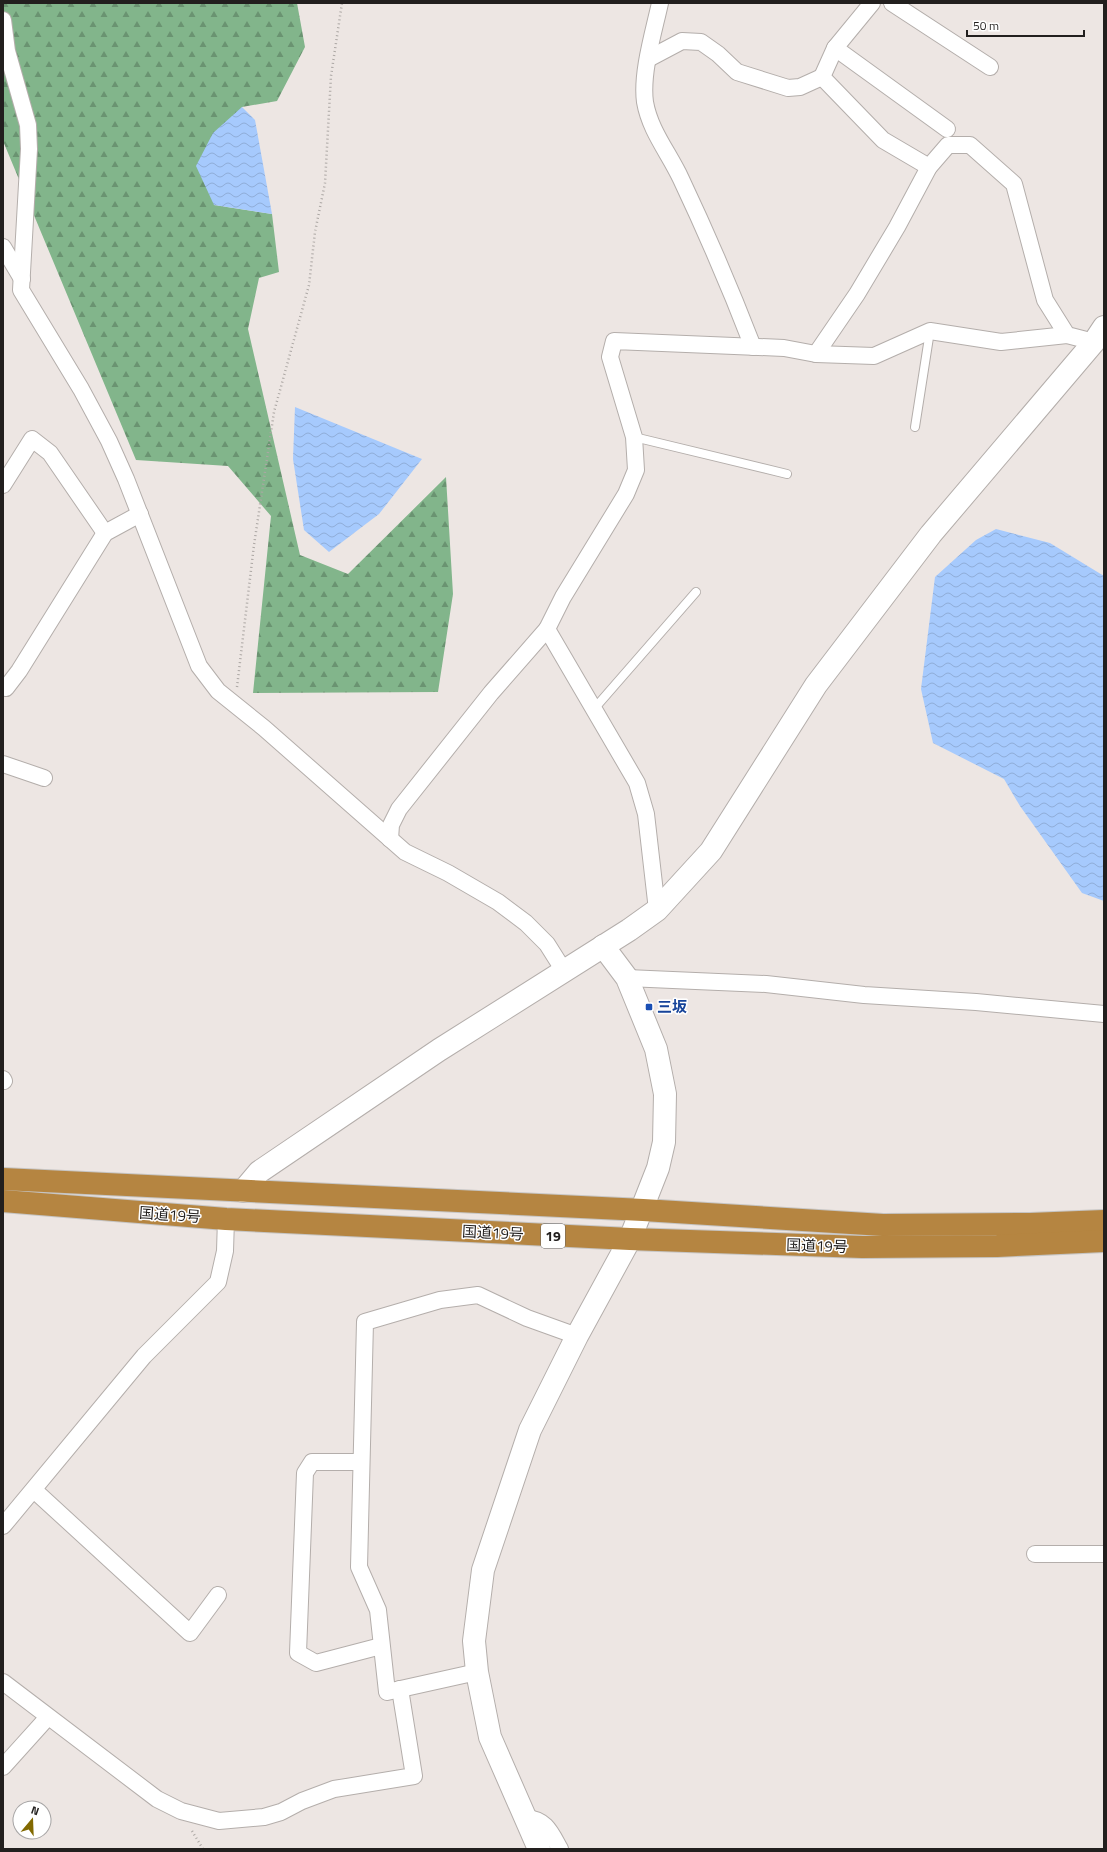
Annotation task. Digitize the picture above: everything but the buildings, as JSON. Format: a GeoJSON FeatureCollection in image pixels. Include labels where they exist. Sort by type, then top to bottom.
{"type":"FeatureCollection","features":[{"type":"Feature","properties":{"kind":"highway","name":"国道19号"},"geometry":{"type":"LineString","coordinates":[[3,1179],[643,1210],[883,1224],[1030,1224],[1104,1221]]}},
{"type":"Feature","properties":{"kind":"highway","name":"国道19号"},"geometry":{"type":"LineString","coordinates":[[3,1202],[226,1219],[630,1240],[862,1247],[997,1246],[1104,1241]]}},
{"type":"Feature","properties":{"kind":"street"},"geometry":{"type":"LineString","coordinates":[[660,3],[648,59],[645,101],[654,132],[674,163],[718,258],[753,347]]}},
{"type":"Feature","properties":{"kind":"street"},"geometry":{"type":"LineString","coordinates":[[648,59],[682,41],[701,42],[718,54],[737,72],[788,88],[800,87],[822,77],[835,48],[872,3]]}},
{"type":"Feature","properties":{"kind":"street"},"geometry":{"type":"LineString","coordinates":[[892,3],[990,67]]}},
{"type":"Feature","properties":{"kind":"street"},"geometry":{"type":"LineString","coordinates":[[3,20],[7,51],[28,125],[29,149],[21,290],[81,389],[126,479],[199,666],[218,691],[235,703],[405,852],[448,873],[498,902],[526,924],[547,944],[564,971]]}},
{"type":"Feature","properties":{"kind":"street"},"geometry":{"type":"LineString","coordinates":[[835,48],[948,129]]}},
{"type":"Feature","properties":{"kind":"street"},"geometry":{"type":"LineString","coordinates":[[822,77],[883,140],[929,167]]}},
{"type":"Feature","properties":{"kind":"street"},"geometry":{"type":"LineString","coordinates":[[816,354],[861,287],[897,228],[929,167],[948,145],[970,145],[1014,184],[1046,300],[1067,335]]}},
{"type":"Feature","properties":{"kind":"street"},"geometry":{"type":"LineString","coordinates":[[3,247],[22,279]]}},
{"type":"Feature","properties":{"kind":"street"},"geometry":{"type":"LineString","coordinates":[[390,839],[391,825],[399,809],[491,693],[546,628],[626,494],[636,470],[634,437],[610,357],[614,341],[784,348],[816,354],[874,356],[930,331],[1001,342],[1067,335],[1099,335]]}},
{"type":"Feature","properties":{"kind":"street"},"geometry":{"type":"LineString","coordinates":[[243,1191],[265,1167],[439,1050],[657,910],[711,851],[816,685],[931,534],[1099,335]]}},
{"type":"Feature","properties":{"kind":"street"},"geometry":{"type":"LineString","coordinates":[[3,485],[32,439],[50,453],[105,533]]}},
{"type":"Feature","properties":{"kind":"street"},"geometry":{"type":"LineString","coordinates":[[4,691],[19,671],[105,533],[140,514]]}},
{"type":"Feature","properties":{"kind":"street"},"geometry":{"type":"LineString","coordinates":[[546,628],[637,783],[646,814],[657,910]]}},
{"type":"Feature","properties":{"kind":"street"},"geometry":{"type":"LineString","coordinates":[[3,764],[44,778]]}},
{"type":"Feature","properties":{"kind":"street"},"geometry":{"type":"LineString","coordinates":[[539,1849],[490,1737],[477,1672],[474,1641],[483,1570],[530,1430],[577,1336],[630,1240],[643,1210],[658,1168],[664,1142],[665,1094],[656,1049],[627,978],[603,946]]}},
{"type":"Feature","properties":{"kind":"street"},"geometry":{"type":"LineString","coordinates":[[627,978],[766,984],[864,995],[968,1002],[1104,1014]]}},
{"type":"Feature","properties":{"kind":"street"},"geometry":{"type":"LineString","coordinates":[[3,1526],[144,1356],[218,1282],[225,1252],[226,1219]]}},
{"type":"Feature","properties":{"kind":"street"},"geometry":{"type":"LineString","coordinates":[[477,1672],[387,1692],[378,1610],[359,1567],[360,1462],[365,1322],[440,1300],[478,1295],[527,1318],[577,1336]]}},
{"type":"Feature","properties":{"kind":"street"},"geometry":{"type":"LineString","coordinates":[[360,1462],[312,1462],[305,1473],[298,1653],[316,1663],[381,1646]]}},
{"type":"Feature","properties":{"kind":"street"},"geometry":{"type":"LineString","coordinates":[[34,1490],[190,1634],[218,1595]]}},
{"type":"Feature","properties":{"kind":"street"},"geometry":{"type":"LineString","coordinates":[[1035,1554],[1104,1554]]}},
{"type":"Feature","properties":{"kind":"street"},"geometry":{"type":"LineString","coordinates":[[3,1682],[157,1798],[181,1811],[219,1821],[264,1817],[281,1812],[302,1800],[334,1789],[414,1776],[400,1689]]}},
{"type":"Feature","properties":{"kind":"street"},"geometry":{"type":"LineString","coordinates":[[3,1767],[48,1717]]}},
{"type":"Feature","properties":{"kind":"street"},"geometry":{"type":"LineString","coordinates":[[526,1818],[536,1819],[545,1824],[560,1849]]}},
{"type":"Feature","properties":{"kind":"lane"},"geometry":{"type":"LineString","coordinates":[[915,427],[930,331]]}},
{"type":"Feature","properties":{"kind":"lane"},"geometry":{"type":"LineString","coordinates":[[634,437],[787,474]]}},
{"type":"Feature","properties":{"kind":"lane"},"geometry":{"type":"LineString","coordinates":[[594,709],[696,592]]}},
{"type":"Feature","properties":{"kind":"path"},"geometry":{"type":"LineString","coordinates":[[235,703],[254,545],[274,412],[309,285],[315,232],[324,183],[332,69],[342,3]]}},
{"type":"Feature","properties":{"kind":"green space"},"geometry":{"type":"Polygon","coordinates":[[[3,3],[297,3],[305,47],[277,101],[242,107],[214,205],[272,214],[279,272],[259,278],[248,329],[300,555],[348,574],[446,477],[453,594],[438,692],[253,693],[271,516],[228,466],[136,460],[3,141],[3,3]]]}},
{"type":"Feature","properties":{"kind":"water"},"geometry":{"type":"Polygon","coordinates":[[[242,107],[255,120],[272,214],[214,205],[196,166],[213,133],[242,107]]]}},
{"type":"Feature","properties":{"kind":"water"},"geometry":{"type":"Polygon","coordinates":[[[295,407],[422,459],[379,514],[329,552],[304,530],[293,459],[295,407]]]}},
{"type":"Feature","properties":{"kind":"water"},"geometry":{"type":"Polygon","coordinates":[[[996,529],[1050,543],[1104,576],[1104,901],[1082,893],[1020,806],[1004,779],[933,743],[921,689],[935,577],[976,540],[996,529]]]}},
{"type":"Feature","properties":{"kind":"place","name":"三坂"},"geometry":{"type":"Point","coordinates":[649,1007]}}]}
